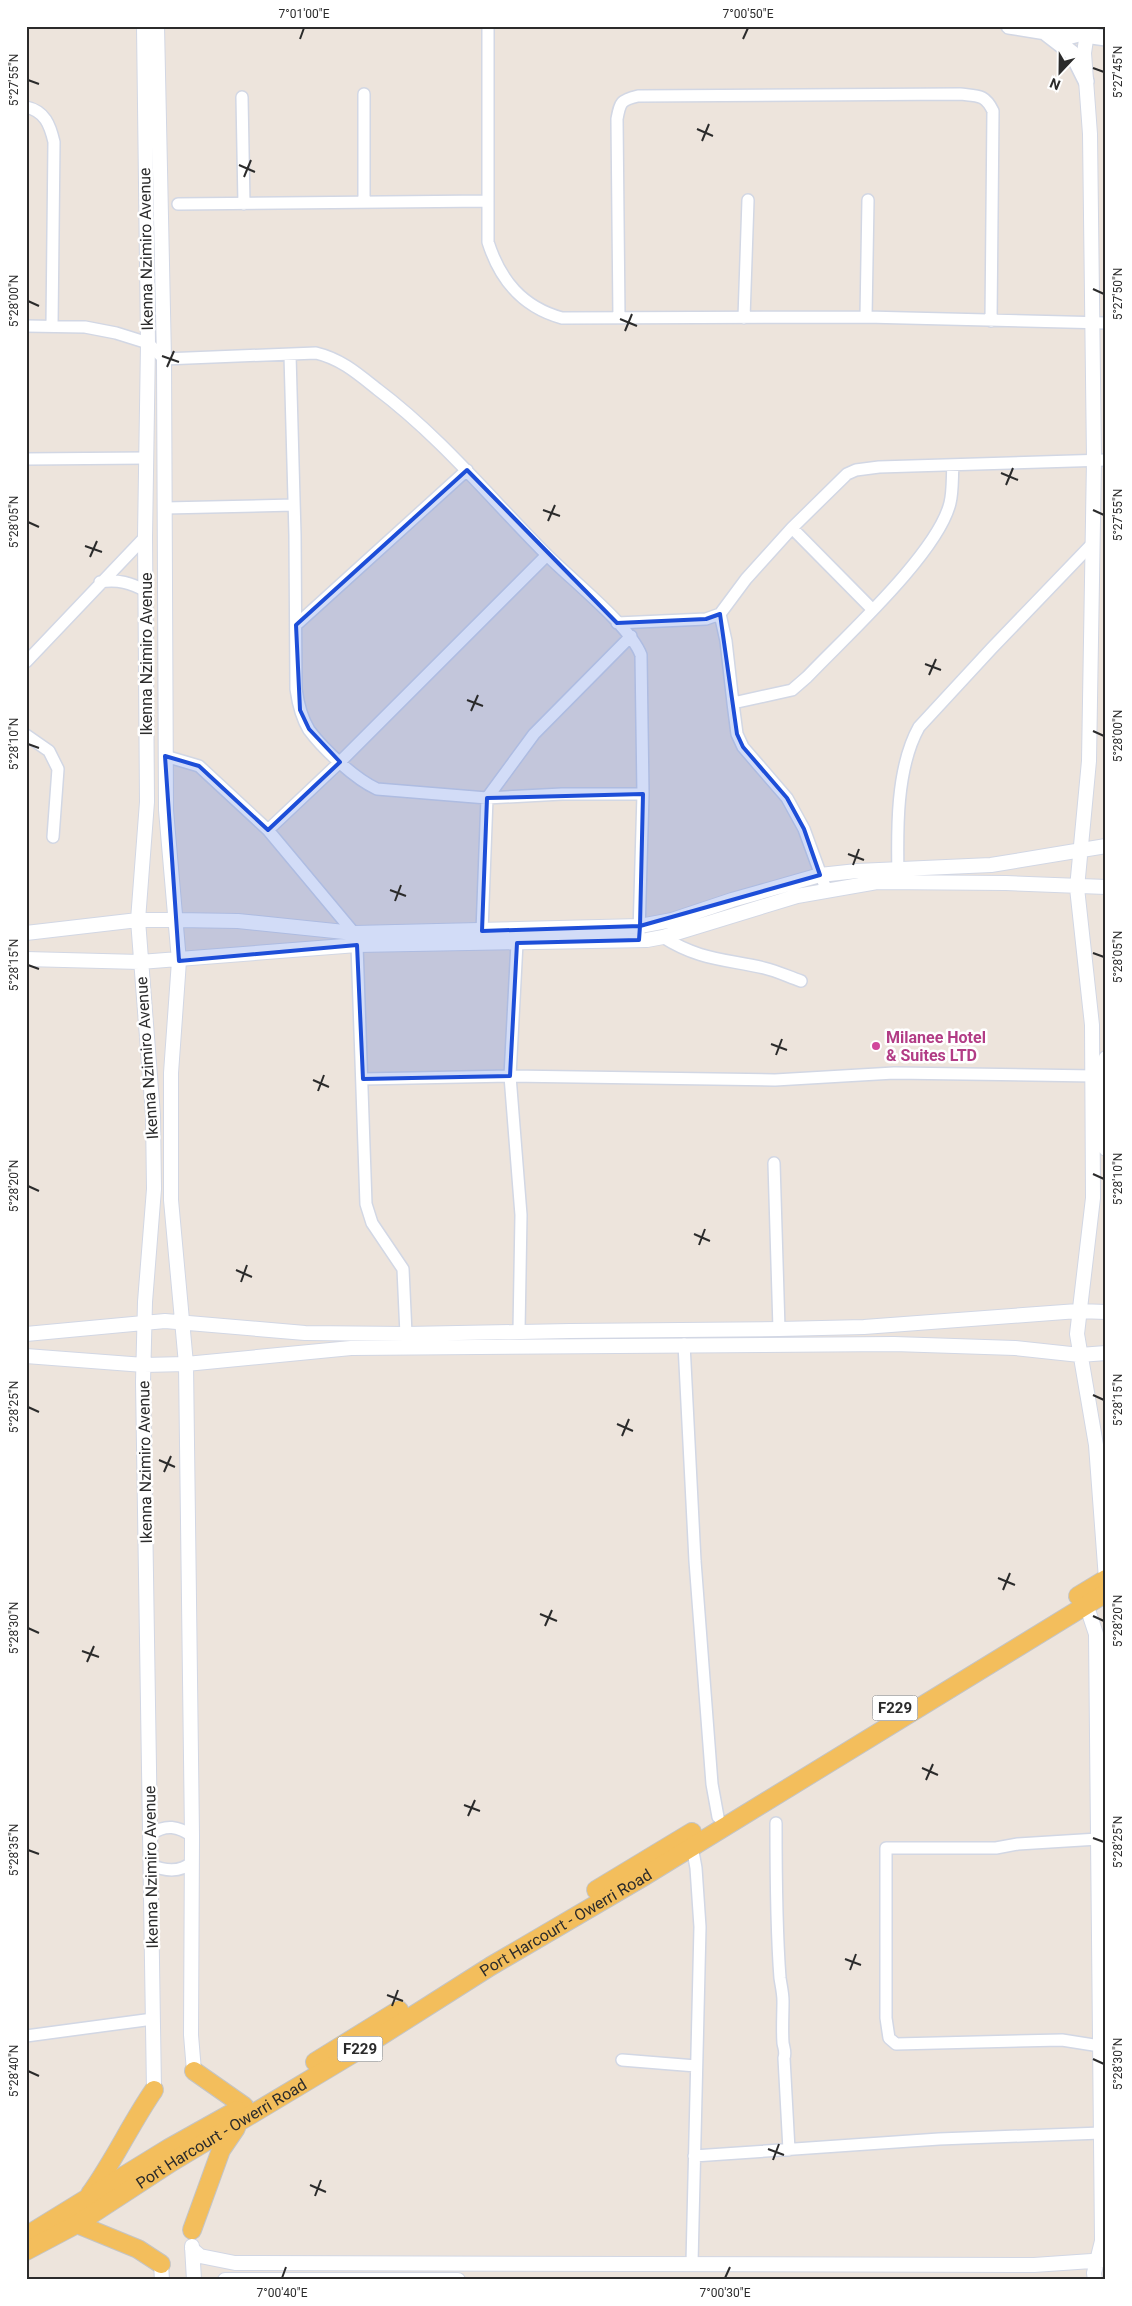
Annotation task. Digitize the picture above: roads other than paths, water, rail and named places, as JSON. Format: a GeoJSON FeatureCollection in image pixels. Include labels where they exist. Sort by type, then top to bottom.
{"type":"FeatureCollection","features":[{"type":"Feature","properties":{"kind":"main road"},"geometry":{"type":"LineString","coordinates":[[1009,26],[1075,36],[1085,30],[1097,38],[1106,38]]}},
{"type":"Feature","properties":{"kind":"main road"},"geometry":{"type":"LineString","coordinates":[[1043,31],[1072,53],[1086,80]]}},
{"type":"Feature","properties":{"kind":"main road","name":"Port Harcourt - Owerri Road"},"geometry":{"type":"LineString","coordinates":[[26,2251],[77,2224],[470,1966],[718,1817],[1106,1579]]}},
{"type":"Feature","properties":{"kind":"main road","name":"Port Harcourt - Owerri Road"},"geometry":{"type":"LineString","coordinates":[[26,2236],[169,2148],[242,2114],[491,1966],[692,1846],[1106,1593]]}},
{"type":"Feature","properties":{"kind":"main road"},"geometry":{"type":"LineString","coordinates":[[192,2230],[221,2150],[242,2114],[194,2071]]}},
{"type":"Feature","properties":{"kind":"main road"},"geometry":{"type":"LineString","coordinates":[[84,2202],[104,2175],[139,2112],[154,2090]]}},
{"type":"Feature","properties":{"kind":"main road"},"geometry":{"type":"LineString","coordinates":[[77,2224],[138,2249],[161,2272]]}},
{"type":"Feature","properties":{"kind":"street","name":"Ikenna Nzimiro Avenue"},"geometry":{"type":"LineString","coordinates":[[144,26],[148,343],[145,537],[147,802],[138,920],[154,1143],[154,1189],[144,1322],[154,2090]]}},
{"type":"Feature","properties":{"kind":"street","name":"Ikenna Nzimiro Avenue"},"geometry":{"type":"LineString","coordinates":[[157,26],[164,360],[166,810],[177,920],[178,961],[171,1073],[171,1182],[186,1364],[192,1836],[191,2035],[194,2071]]}},
{"type":"Feature","properties":{"kind":"street"},"geometry":{"type":"LineString","coordinates":[[488,26],[488,242],[495,262],[506,282],[526,302],[545,313],[562,318],[866,318],[1106,323]]}},
{"type":"Feature","properties":{"kind":"street"},"geometry":{"type":"LineString","coordinates":[[1085,30],[1084,53],[1090,134],[1091,322],[1100,460],[1091,545],[1090,732],[1077,888],[1092,1025],[1094,1076],[1092,1218],[1078,1311],[1077,1334],[1096,1446],[1106,1579]]}},
{"type":"Feature","properties":{"kind":"street"},"geometry":{"type":"LineString","coordinates":[[364,94],[364,202]]}},
{"type":"Feature","properties":{"kind":"street"},"geometry":{"type":"LineString","coordinates":[[619,318],[617,119],[620,106],[625,99],[638,96],[960,94],[980,96],[988,101],[993,111],[991,321]]}},
{"type":"Feature","properties":{"kind":"street"},"geometry":{"type":"LineString","coordinates":[[242,97],[244,204]]}},
{"type":"Feature","properties":{"kind":"street"},"geometry":{"type":"LineString","coordinates":[[26,107],[36,109],[49,123],[54,142],[52,326]]}},
{"type":"Feature","properties":{"kind":"street"},"geometry":{"type":"LineString","coordinates":[[744,318],[748,200]]}},
{"type":"Feature","properties":{"kind":"street"},"geometry":{"type":"LineString","coordinates":[[866,318],[868,200]]}},
{"type":"Feature","properties":{"kind":"street"},"geometry":{"type":"LineString","coordinates":[[178,204],[488,201]]}},
{"type":"Feature","properties":{"kind":"street"},"geometry":{"type":"LineString","coordinates":[[26,326],[85,327],[116,332],[148,343],[164,360],[316,353],[343,362],[400,406],[467,470],[547,556],[631,636],[641,656],[643,794],[640,926],[638,940]]}},
{"type":"Feature","properties":{"kind":"street"},"geometry":{"type":"LineString","coordinates":[[290,354],[296,689],[300,710],[309,729],[363,783],[377,789],[487,798],[562,794],[643,794]]}},
{"type":"Feature","properties":{"kind":"street"},"geometry":{"type":"LineString","coordinates":[[26,459],[147,458]]}},
{"type":"Feature","properties":{"kind":"street"},"geometry":{"type":"LineString","coordinates":[[617,623],[706,620],[720,614],[746,579],[792,528],[847,474],[856,470],[879,467],[1100,460]]}},
{"type":"Feature","properties":{"kind":"street"},"geometry":{"type":"LineString","coordinates":[[733,703],[792,690],[807,677],[872,609],[917,560],[946,514],[952,491],[953,465]]}},
{"type":"Feature","properties":{"kind":"street"},"geometry":{"type":"LineString","coordinates":[[296,625],[467,470]]}},
{"type":"Feature","properties":{"kind":"street"},"geometry":{"type":"LineString","coordinates":[[165,508],[294,505]]}},
{"type":"Feature","properties":{"kind":"street"},"geometry":{"type":"LineString","coordinates":[[792,528],[872,609]]}},
{"type":"Feature","properties":{"kind":"street"},"geometry":{"type":"LineString","coordinates":[[26,662],[100,582],[145,537]]}},
{"type":"Feature","properties":{"kind":"street"},"geometry":{"type":"LineString","coordinates":[[898,875],[903,766],[911,741],[919,727],[1091,545]]}},
{"type":"Feature","properties":{"kind":"street"},"geometry":{"type":"LineString","coordinates":[[268,830],[340,762],[547,556]]}},
{"type":"Feature","properties":{"kind":"street"},"geometry":{"type":"LineString","coordinates":[[100,582],[120,581],[132,584],[146,591]]}},
{"type":"Feature","properties":{"kind":"street"},"geometry":{"type":"LineString","coordinates":[[720,614],[726,641],[737,734],[743,747],[787,798],[804,830],[826,890]]}},
{"type":"Feature","properties":{"kind":"street"},"geometry":{"type":"LineString","coordinates":[[482,931],[487,798],[534,734],[631,636]]}},
{"type":"Feature","properties":{"kind":"street"},"geometry":{"type":"LineString","coordinates":[[26,735],[49,751],[58,769],[53,837]]}},
{"type":"Feature","properties":{"kind":"street"},"geometry":{"type":"LineString","coordinates":[[165,756],[199,766],[268,830],[356,939],[363,1079],[366,1204],[372,1223],[403,1269],[406,1334]]}},
{"type":"Feature","properties":{"kind":"street"},"geometry":{"type":"LineString","coordinates":[[26,933],[138,920],[238,920],[356,939],[518,943],[638,940],[663,937],[797,896],[877,882],[898,875],[991,865],[1106,846]]}},
{"type":"Feature","properties":{"kind":"street"},"geometry":{"type":"LineString","coordinates":[[26,959],[178,961],[356,939],[482,931],[640,926],[672,920],[732,900],[820,875],[898,875],[1077,888],[1106,888]]}},
{"type":"Feature","properties":{"kind":"street"},"geometry":{"type":"LineString","coordinates":[[663,937],[684,950],[700,956],[766,969],[801,982]]}},
{"type":"Feature","properties":{"kind":"street"},"geometry":{"type":"LineString","coordinates":[[518,943],[510,1076],[520,1215],[519,1331]]}},
{"type":"Feature","properties":{"kind":"street"},"geometry":{"type":"LineString","coordinates":[[1106,1058],[1106,1148]]}},
{"type":"Feature","properties":{"kind":"street"},"geometry":{"type":"LineString","coordinates":[[363,1079],[510,1076],[775,1080],[894,1073],[1094,1076]]}},
{"type":"Feature","properties":{"kind":"street"},"geometry":{"type":"LineString","coordinates":[[774,1163],[779,1329]]}},
{"type":"Feature","properties":{"kind":"street"},"geometry":{"type":"LineString","coordinates":[[26,1334],[144,1322],[184,1322],[239,1329],[305,1333],[406,1334],[779,1329],[864,1327],[1078,1311],[1106,1312]]}},
{"type":"Feature","properties":{"kind":"street"},"geometry":{"type":"LineString","coordinates":[[684,1344],[695,1561],[712,1784],[718,1817]]}},
{"type":"Feature","properties":{"kind":"street"},"geometry":{"type":"LineString","coordinates":[[26,1356],[144,1365],[186,1364],[351,1348],[684,1344],[894,1344],[1015,1348],[1080,1355],[1106,1353]]}},
{"type":"Feature","properties":{"kind":"street"},"geometry":{"type":"LineString","coordinates":[[1086,1604],[1096,1634],[1102,2242],[1101,2260],[1094,2273],[1095,2280]]}},
{"type":"Feature","properties":{"kind":"street"},"geometry":{"type":"LineString","coordinates":[[776,1823],[776,1884],[780,1980],[783,2000],[783,2045],[786,2052],[784,2058],[789,2150]]}},
{"type":"Feature","properties":{"kind":"street"},"geometry":{"type":"LineString","coordinates":[[151,1834],[159,1828],[170,1826],[181,1829],[192,1836]]}},
{"type":"Feature","properties":{"kind":"street"},"geometry":{"type":"LineString","coordinates":[[1098,1839],[1018,1844],[996,1848],[886,1848],[886,2018],[889,2038],[896,2044],[1062,2040],[1100,2046]]}},
{"type":"Feature","properties":{"kind":"street"},"geometry":{"type":"LineString","coordinates":[[692,1846],[696,1868],[700,1927],[692,2263]]}},
{"type":"Feature","properties":{"kind":"street"},"geometry":{"type":"LineString","coordinates":[[151,1865],[170,1870],[186,1868],[192,1862]]}},
{"type":"Feature","properties":{"kind":"street"},"geometry":{"type":"LineString","coordinates":[[26,2036],[153,2019]]}},
{"type":"Feature","properties":{"kind":"street"},"geometry":{"type":"LineString","coordinates":[[622,2060],[696,2066]]}},
{"type":"Feature","properties":{"kind":"street"},"geometry":{"type":"LineString","coordinates":[[694,2156],[939,2139],[1101,2133]]}},
{"type":"Feature","properties":{"kind":"street"},"geometry":{"type":"LineString","coordinates":[[192,2230],[194,2280]]}},
{"type":"Feature","properties":{"kind":"street"},"geometry":{"type":"LineString","coordinates":[[192,2249],[200,2256],[235,2263],[1024,2265],[1101,2260]]}},
{"type":"Feature","properties":{"kind":"street"},"geometry":{"type":"LineString","coordinates":[[225,2280],[458,2280]]}},
{"type":"Feature","properties":{"kind":"place","name":"Milanee Hotel & Suites LTD"},"geometry":{"type":"Point","coordinates":[876,1046]}}]}
